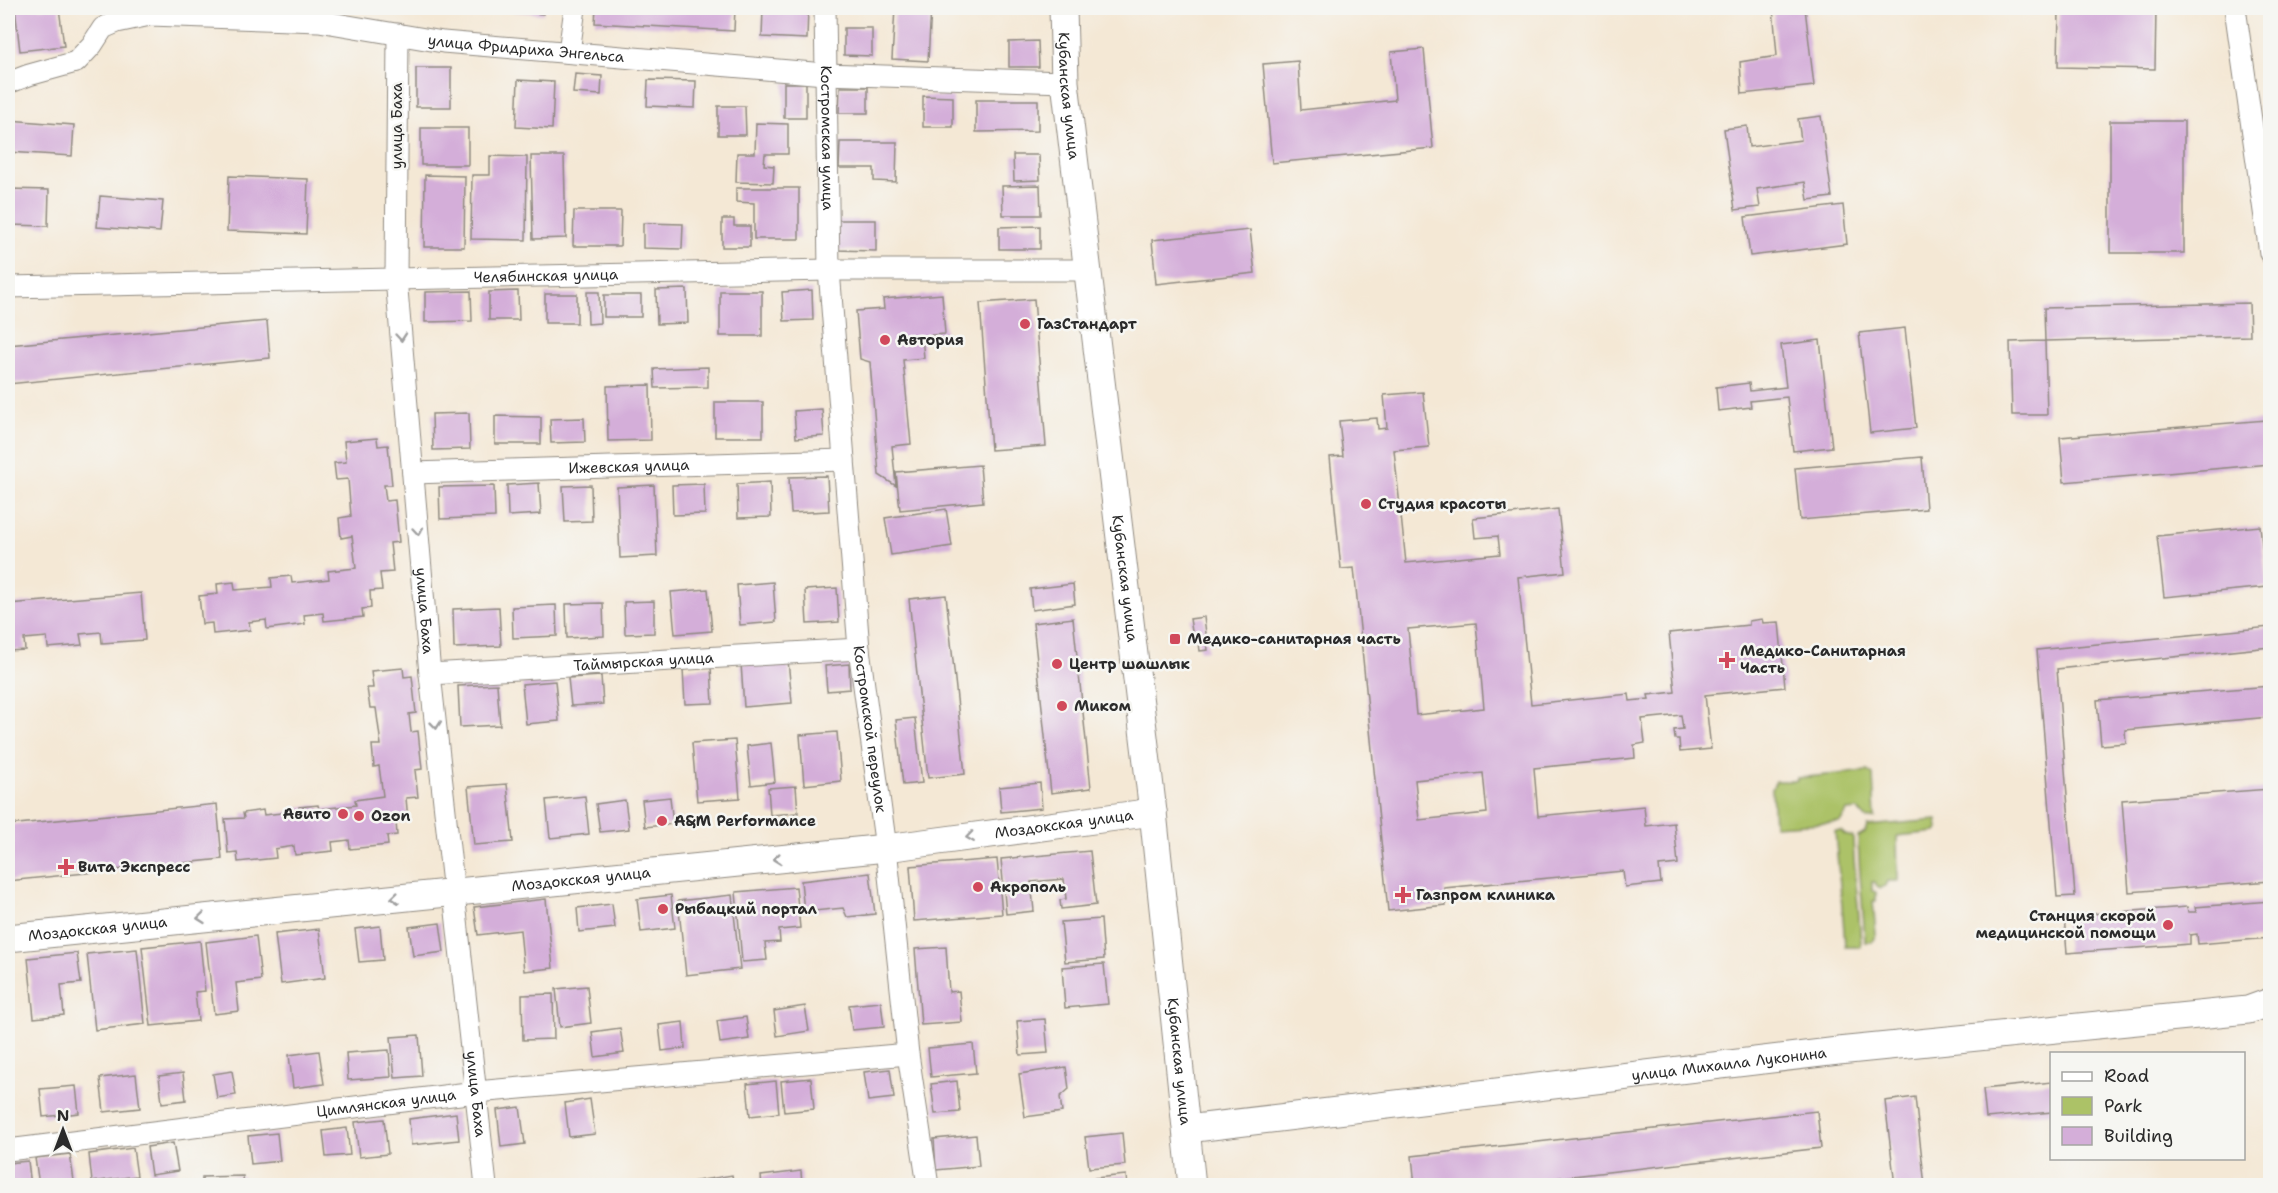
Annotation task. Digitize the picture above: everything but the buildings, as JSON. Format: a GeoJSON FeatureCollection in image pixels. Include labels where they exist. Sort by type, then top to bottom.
{"type":"FeatureCollection","features":[{"type":"Feature","properties":{"kind":"main road","name":"Кубанская улица"},"geometry":{"type":"LineString","coordinates":[[1063,8],[1065,82],[1153,812],[1192,1185]]}},
{"type":"Feature","properties":{"kind":"main road","name":"Моздокская улица"},"geometry":{"type":"LineString","coordinates":[[8,938],[886,848],[1153,812]]}},
{"type":"Feature","properties":{"kind":"main road","name":"улица Михаила Луконина"},"geometry":{"type":"LineString","coordinates":[[1186,1129],[1815,1054],[2248,1010],[2271,1002]]}},
{"type":"Feature","properties":{"kind":"street"},"geometry":{"type":"LineString","coordinates":[[569,52],[574,8]]}},
{"type":"Feature","properties":{"kind":"street","name":"Костромская улица"},"geometry":{"type":"LineString","coordinates":[[825,8],[829,270]]}},
{"type":"Feature","properties":{"kind":"street"},"geometry":{"type":"LineString","coordinates":[[2235,8],[2271,253]]}},
{"type":"Feature","properties":{"kind":"street","name":"улица Фридриха Энгельса"},"geometry":{"type":"LineString","coordinates":[[8,83],[76,62],[92,45],[103,28],[117,22],[150,15],[319,21],[443,42],[825,74],[1065,82]]}},
{"type":"Feature","properties":{"kind":"street","name":"улица Баха"},"geometry":{"type":"LineString","coordinates":[[398,34],[396,278],[430,674],[486,1185]]}},
{"type":"Feature","properties":{"kind":"street","name":"Челябинская улица"},"geometry":{"type":"LineString","coordinates":[[8,287],[829,270],[1086,270]]}},
{"type":"Feature","properties":{"kind":"street","name":"Костромской переулок"},"geometry":{"type":"LineString","coordinates":[[829,270],[860,649],[886,848],[908,1054],[928,1185]]}},
{"type":"Feature","properties":{"kind":"street","name":"Ижевская улица"},"geometry":{"type":"LineString","coordinates":[[413,473],[844,460]]}},
{"type":"Feature","properties":{"kind":"street","name":"Таймырская улица"},"geometry":{"type":"LineString","coordinates":[[430,674],[860,649]]}},
{"type":"Feature","properties":{"kind":"street","name":"Цимлянская улица"},"geometry":{"type":"LineString","coordinates":[[8,1150],[476,1092],[908,1054]]}},
{"type":"Feature","properties":{"kind":"green space"},"geometry":{"type":"Polygon","coordinates":[[[1868,771],[1873,775],[1875,818],[1867,819],[1858,810],[1847,811],[1840,822],[1774,826],[1772,789],[1776,781],[1797,781],[1797,778],[1868,771]]]}},
{"type":"Feature","properties":{"kind":"green space"},"geometry":{"type":"Polygon","coordinates":[[[1937,820],[1936,832],[1897,836],[1898,881],[1887,881],[1881,888],[1872,882],[1872,891],[1876,892],[1876,901],[1873,901],[1876,934],[1872,942],[1865,942],[1858,837],[1865,833],[1867,826],[1937,820]]]}},
{"type":"Feature","properties":{"kind":"green space"},"geometry":{"type":"Polygon","coordinates":[[[1835,831],[1841,831],[1853,837],[1861,944],[1859,947],[1845,947],[1835,831]]]}},
{"type":"Feature","properties":{"kind":"place","name":"ГазСтандарт"},"geometry":{"type":"Point","coordinates":[1025,324]}},
{"type":"Feature","properties":{"kind":"place","name":"Автория"},"geometry":{"type":"Point","coordinates":[885,340]}},
{"type":"Feature","properties":{"kind":"place","name":"Студия красоты"},"geometry":{"type":"Point","coordinates":[1366,504]}},
{"type":"Feature","properties":{"kind":"place","name":"Медико-санитарная часть"},"geometry":{"type":"Point","coordinates":[1175,639]}},
{"type":"Feature","properties":{"kind":"place","name":"Медико-Санитарная Часть"},"geometry":{"type":"Point","coordinates":[1727,660]}},
{"type":"Feature","properties":{"kind":"place","name":"Центр шашлык"},"geometry":{"type":"Point","coordinates":[1057,664]}},
{"type":"Feature","properties":{"kind":"place","name":"Миком"},"geometry":{"type":"Point","coordinates":[1062,706]}},
{"type":"Feature","properties":{"kind":"place","name":"Авито"},"geometry":{"type":"Point","coordinates":[343,814]}},
{"type":"Feature","properties":{"kind":"place","name":"Ozon"},"geometry":{"type":"Point","coordinates":[359,816]}},
{"type":"Feature","properties":{"kind":"place","name":"A&M Performance"},"geometry":{"type":"Point","coordinates":[662,821]}},
{"type":"Feature","properties":{"kind":"place","name":"Вита Экспресс"},"geometry":{"type":"Point","coordinates":[66,867]}},
{"type":"Feature","properties":{"kind":"place","name":"Акрополь"},"geometry":{"type":"Point","coordinates":[978,887]}},
{"type":"Feature","properties":{"kind":"place","name":"Газпром клиника"},"geometry":{"type":"Point","coordinates":[1403,895]}},
{"type":"Feature","properties":{"kind":"place","name":"Рыбацкий портал"},"geometry":{"type":"Point","coordinates":[663,909]}},
{"type":"Feature","properties":{"kind":"place","name":"Станция скорой медицинской помощи"},"geometry":{"type":"Point","coordinates":[2168,925]}}]}
